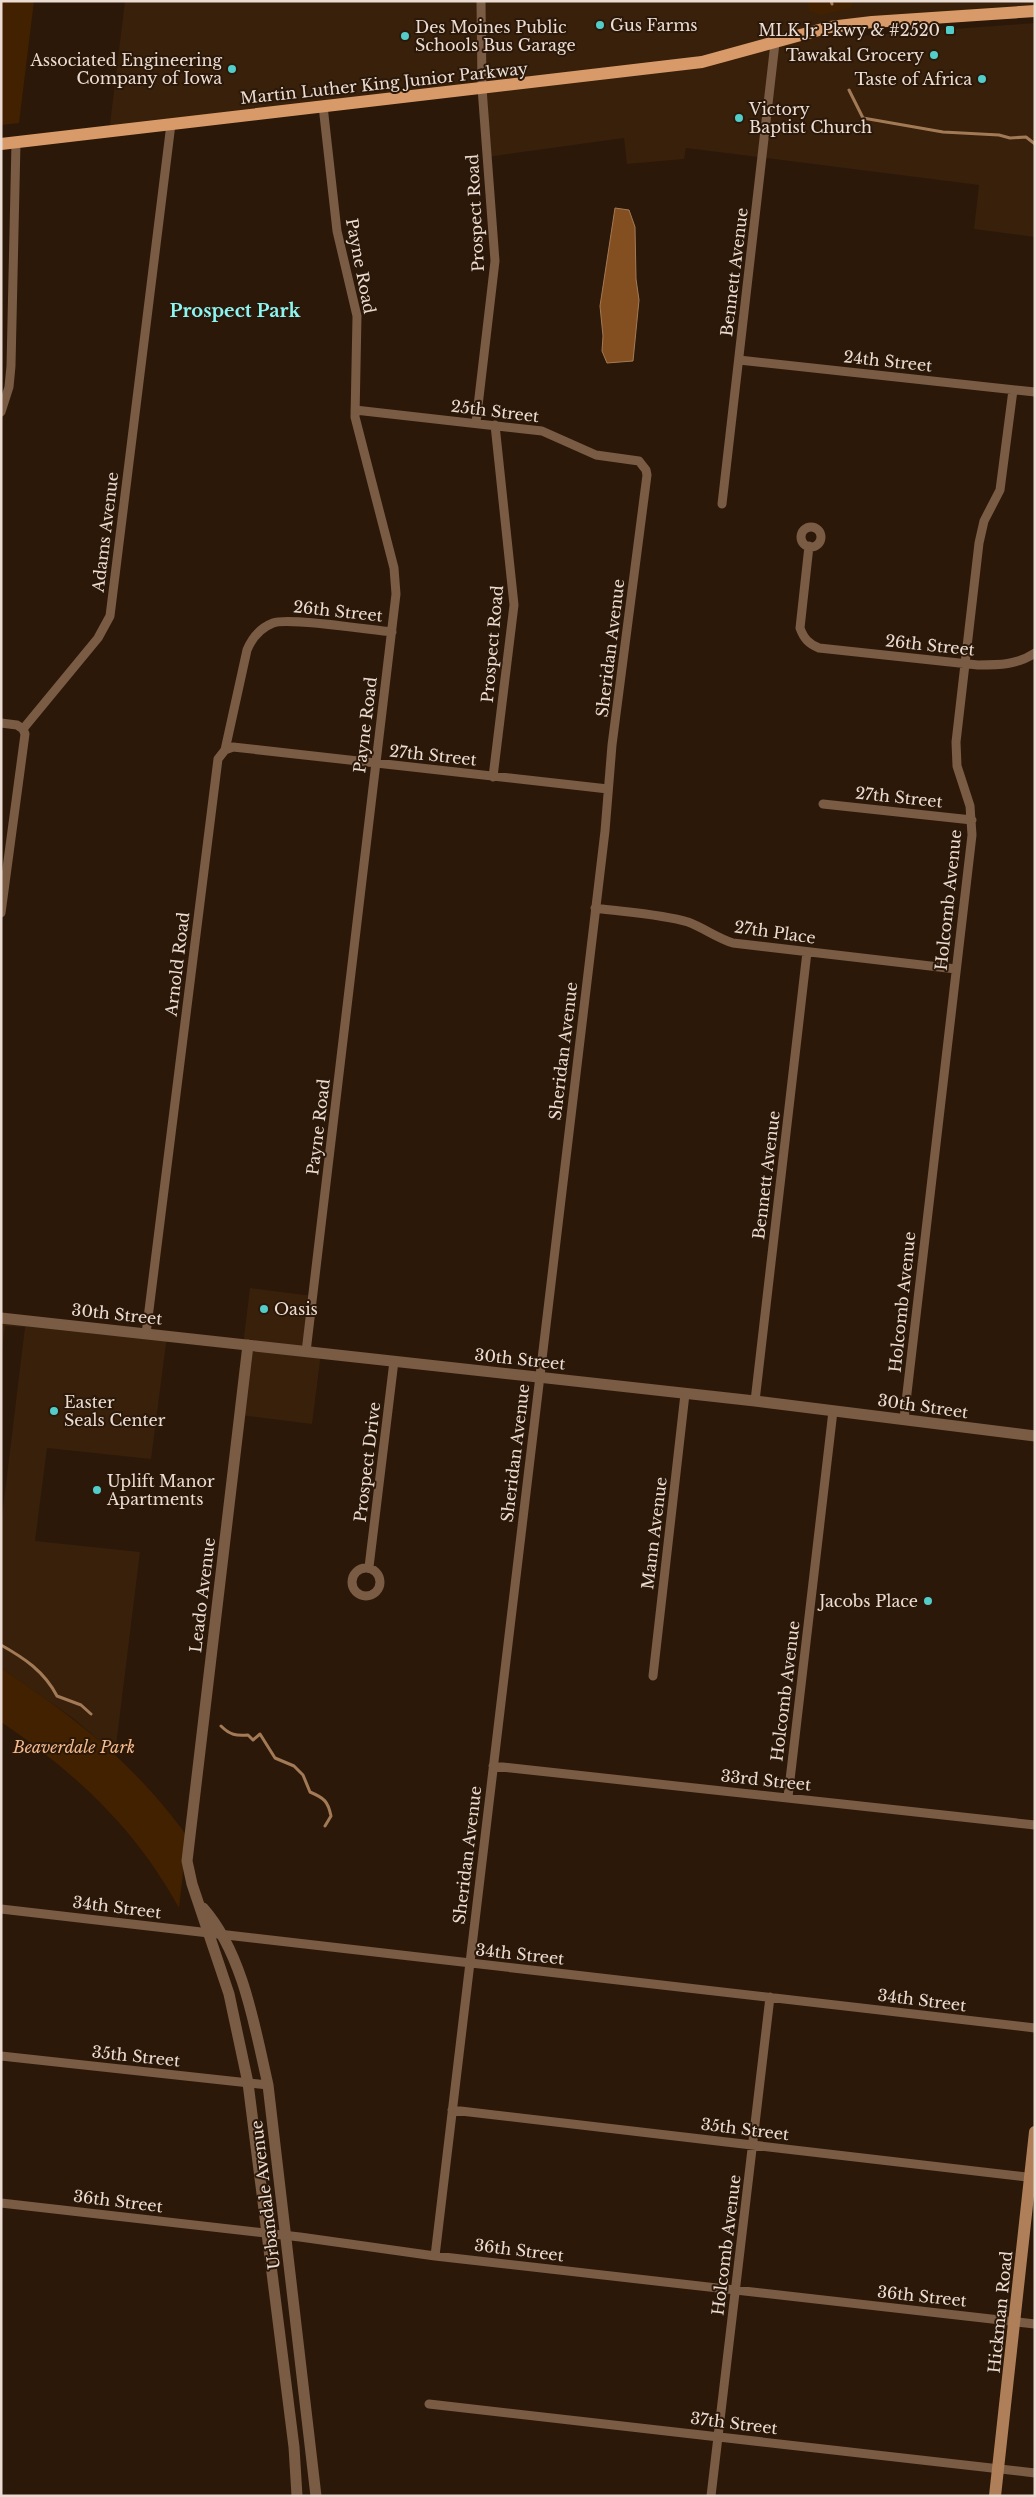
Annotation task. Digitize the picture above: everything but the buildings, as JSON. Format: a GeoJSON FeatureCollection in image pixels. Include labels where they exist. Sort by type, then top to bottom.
{"type":"FeatureCollection","features":[{"type":"Feature","properties":{"kind":"main road","name":"Martin Luther King Junior Parkway"},"geometry":{"type":"LineString","coordinates":[[1,144],[702,62],[830,27],[872,22],[1035,11]]}},
{"type":"Feature","properties":{"kind":"main road","name":"Hickman Road"},"geometry":{"type":"LineString","coordinates":[[995,2496],[1032,2177],[1035,2132]]}},
{"type":"Feature","properties":{"kind":"street","name":"Prospect Road"},"geometry":{"type":"LineString","coordinates":[[476,423],[495,261],[482,88],[481,1]]}},
{"type":"Feature","properties":{"kind":"street","name":"Bennett Avenue"},"geometry":{"type":"LineString","coordinates":[[722,504],[775,43]]}},
{"type":"Feature","properties":{"kind":"street","name":"Payne Road"},"geometry":{"type":"LineString","coordinates":[[306,1352],[396,594],[394,568],[358,434],[355,410],[357,316],[337,230],[323,106]]}},
{"type":"Feature","properties":{"kind":"street","name":"Adams Avenue"},"geometry":{"type":"LineString","coordinates":[[23,729],[98,638],[110,616],[171,124]]}},
{"type":"Feature","properties":{"kind":"street"},"geometry":{"type":"LineString","coordinates":[[1,412],[9,387],[11,366],[16,142]]}},
{"type":"Feature","properties":{"kind":"street","name":"24th Street"},"geometry":{"type":"LineString","coordinates":[[738,360],[1035,392]]}},
{"type":"Feature","properties":{"kind":"street","name":"Holcomb Avenue"},"geometry":{"type":"LineString","coordinates":[[904,1419],[972,820],[970,806],[957,766],[956,742],[979,543],[984,521],[1000,490],[1013,390]]}},
{"type":"Feature","properties":{"kind":"street","name":"25th Street"},"geometry":{"type":"LineString","coordinates":[[355,410],[542,431],[596,455],[633,458],[643,464],[647,475]]}},
{"type":"Feature","properties":{"kind":"street","name":"Prospect Road"},"geometry":{"type":"LineString","coordinates":[[493,777],[514,605],[513,581],[495,425]]}},
{"type":"Feature","properties":{"kind":"street","name":"Sheridan Avenue"},"geometry":{"type":"LineString","coordinates":[[435,2256],[647,475]]}},
{"type":"Feature","properties":{"kind":"street","name":"26th Street"},"geometry":{"type":"LineString","coordinates":[[809,546],[800,628],[804,638],[811,645],[820,648],[965,664],[1002,665],[1018,661],[1035,652]]}},
{"type":"Feature","properties":{"kind":"street","name":"26th Street"},"geometry":{"type":"LineString","coordinates":[[281,621],[392,632]]}},
{"type":"Feature","properties":{"kind":"street","name":"Arnold Road"},"geometry":{"type":"LineString","coordinates":[[146,1334],[218,759],[225,750],[246,650],[252,638],[261,629],[281,621]]}},
{"type":"Feature","properties":{"kind":"street"},"geometry":{"type":"LineString","coordinates":[[1,723],[17,725],[23,729],[25,734],[1,914]]}},
{"type":"Feature","properties":{"kind":"street","name":"27th Street"},"geometry":{"type":"LineString","coordinates":[[225,750],[233,748],[608,790]]}},
{"type":"Feature","properties":{"kind":"street","name":"27th Street"},"geometry":{"type":"LineString","coordinates":[[823,804],[972,820]]}},
{"type":"Feature","properties":{"kind":"street","name":"27th Place"},"geometry":{"type":"LineString","coordinates":[[595,908],[686,922],[702,928],[718,938],[733,943],[956,969]]}},
{"type":"Feature","properties":{"kind":"street","name":"Bennett Avenue"},"geometry":{"type":"LineString","coordinates":[[755,1402],[807,952]]}},
{"type":"Feature","properties":{"kind":"street","name":"30th Street"},"geometry":{"type":"LineString","coordinates":[[1,1318],[833,1410],[1035,1436]]}},
{"type":"Feature","properties":{"kind":"street","name":"Leado Avenue"},"geometry":{"type":"LineString","coordinates":[[189,1849],[248,1345]]}},
{"type":"Feature","properties":{"kind":"street","name":"Prospect Drive"},"geometry":{"type":"LineString","coordinates":[[369,1567],[394,1361]]}},
{"type":"Feature","properties":{"kind":"street","name":"Mann Avenue"},"geometry":{"type":"LineString","coordinates":[[653,1676],[686,1394]]}},
{"type":"Feature","properties":{"kind":"street","name":"Holcomb Avenue"},"geometry":{"type":"LineString","coordinates":[[788,1797],[833,1410]]}},
{"type":"Feature","properties":{"kind":"street","name":"33rd Street"},"geometry":{"type":"LineString","coordinates":[[493,1766],[1035,1825]]}},
{"type":"Feature","properties":{"kind":"street","name":"Urbandale Avenue"},"geometry":{"type":"LineString","coordinates":[[189,1849],[187,1861],[192,1884],[235,2016],[248,2083],[294,2447],[298,2496]]}},
{"type":"Feature","properties":{"kind":"street","name":"Urbandale Avenue"},"geometry":{"type":"LineString","coordinates":[[200,1904],[223,1935],[254,2023],[268,2085],[316,2496]]}},
{"type":"Feature","properties":{"kind":"street","name":"34th Street"},"geometry":{"type":"LineString","coordinates":[[1,1909],[1035,2028]]}},
{"type":"Feature","properties":{"kind":"street","name":"Holcomb Avenue"},"geometry":{"type":"LineString","coordinates":[[711,2496],[770,1997]]}},
{"type":"Feature","properties":{"kind":"street","name":"35th Street"},"geometry":{"type":"LineString","coordinates":[[1,2056],[268,2085]]}},
{"type":"Feature","properties":{"kind":"street","name":"35th Street"},"geometry":{"type":"LineString","coordinates":[[452,2110],[1032,2177]]}},
{"type":"Feature","properties":{"kind":"street","name":"36th Street"},"geometry":{"type":"LineString","coordinates":[[1,2203],[268,2233],[435,2256],[1035,2324]]}},
{"type":"Feature","properties":{"kind":"street","name":"37th Street"},"geometry":{"type":"LineString","coordinates":[[429,2404],[1035,2472]]}},
{"type":"Feature","properties":{"kind":"shaded area"},"geometry":{"type":"Polygon","coordinates":[[[125,1],[1035,1],[1035,11],[846,25],[845,37],[1035,23],[1035,237],[974,229],[979,185],[686,148],[684,159],[627,164],[624,138],[487,157],[482,89],[109,132],[125,1]]]}},
{"type":"Feature","properties":{"kind":"shaded area"},"geometry":{"type":"Polygon","coordinates":[[[615,208],[629,210],[635,227],[636,279],[639,300],[633,361],[607,363],[602,351],[603,336],[600,306],[615,208]]]}},
{"type":"Feature","properties":{"kind":"shaded area"},"geometry":{"type":"Polygon","coordinates":[[[250,1288],[313,1296],[307,1351],[321,1353],[312,1424],[240,1415],[243,1345],[250,1288]]]}},
{"type":"Feature","properties":{"kind":"shaded area"},"geometry":{"type":"Polygon","coordinates":[[[1,1318],[167,1336],[151,1459],[47,1448],[35,1541],[140,1552],[115,1754],[74,1719],[1,1668],[1,1525],[25,1327],[5,1326],[1,1358],[1,1318]]]}},
{"type":"Feature","properties":{"kind":"green space"},"geometry":{"type":"Polygon","coordinates":[[[1,1],[34,1],[19,123],[1,125],[1,1]]]}},
{"type":"Feature","properties":{"kind":"green space"},"geometry":{"type":"Polygon","coordinates":[[[807,1],[853,1],[851,8],[821,15],[809,11],[807,1]]]}},
{"type":"Feature","properties":{"kind":"green space","name":"Beaverdale Park"},"geometry":{"type":"Polygon","coordinates":[[[1,1668],[53,1704],[99,1740],[141,1780],[182,1829],[187,1837],[179,1908],[162,1879],[143,1853],[102,1804],[54,1761],[1,1722],[1,1668]]]}},
{"type":"Feature","properties":{"kind":"waterway"},"geometry":{"type":"LineString","coordinates":[[849,90],[863,118],[943,132],[999,135],[1010,138],[1026,137],[1035,144]]}},
{"type":"Feature","properties":{"kind":"waterway"},"geometry":{"type":"LineString","coordinates":[[1,1645],[40,1672],[57,1696],[81,1705],[91,1714]]}},
{"type":"Feature","properties":{"kind":"waterway"},"geometry":{"type":"LineString","coordinates":[[221,1726],[230,1733],[248,1735],[253,1740],[260,1734],[275,1758],[294,1766],[303,1775],[310,1792],[327,1803],[331,1816],[325,1826]]}},
{"type":"Feature","properties":{"kind":"place","name":"Gus Farms"},"geometry":{"type":"Point","coordinates":[600,25]}},
{"type":"Feature","properties":{"kind":"place","name":"MLK Jr Pkwy & #2520"},"geometry":{"type":"Point","coordinates":[950,30]}},
{"type":"Feature","properties":{"kind":"place","name":"Des Moines Public Schools Bus Garage"},"geometry":{"type":"Point","coordinates":[405,36]}},
{"type":"Feature","properties":{"kind":"place","name":"Tawakal Grocery"},"geometry":{"type":"Point","coordinates":[934,55]}},
{"type":"Feature","properties":{"kind":"place","name":"Associated Engineering Company of Iowa"},"geometry":{"type":"Point","coordinates":[232,69]}},
{"type":"Feature","properties":{"kind":"place","name":"Taste of Africa"},"geometry":{"type":"Point","coordinates":[982,79]}},
{"type":"Feature","properties":{"kind":"place","name":"Victory Baptist Church"},"geometry":{"type":"Point","coordinates":[739,118]}},
{"type":"Feature","properties":{"kind":"place","name":"Oasis"},"geometry":{"type":"Point","coordinates":[264,1309]}},
{"type":"Feature","properties":{"kind":"place","name":"Easter Seals Center"},"geometry":{"type":"Point","coordinates":[54,1411]}},
{"type":"Feature","properties":{"kind":"place","name":"Uplift Manor Apartments"},"geometry":{"type":"Point","coordinates":[97,1490]}},
{"type":"Feature","properties":{"kind":"place","name":"Jacobs Place"},"geometry":{"type":"Point","coordinates":[928,1601]}},
{"type":"Feature","properties":{"kind":"district","name":"Prospect Park"},"geometry":{"type":"Point","coordinates":[235,311]}}]}
